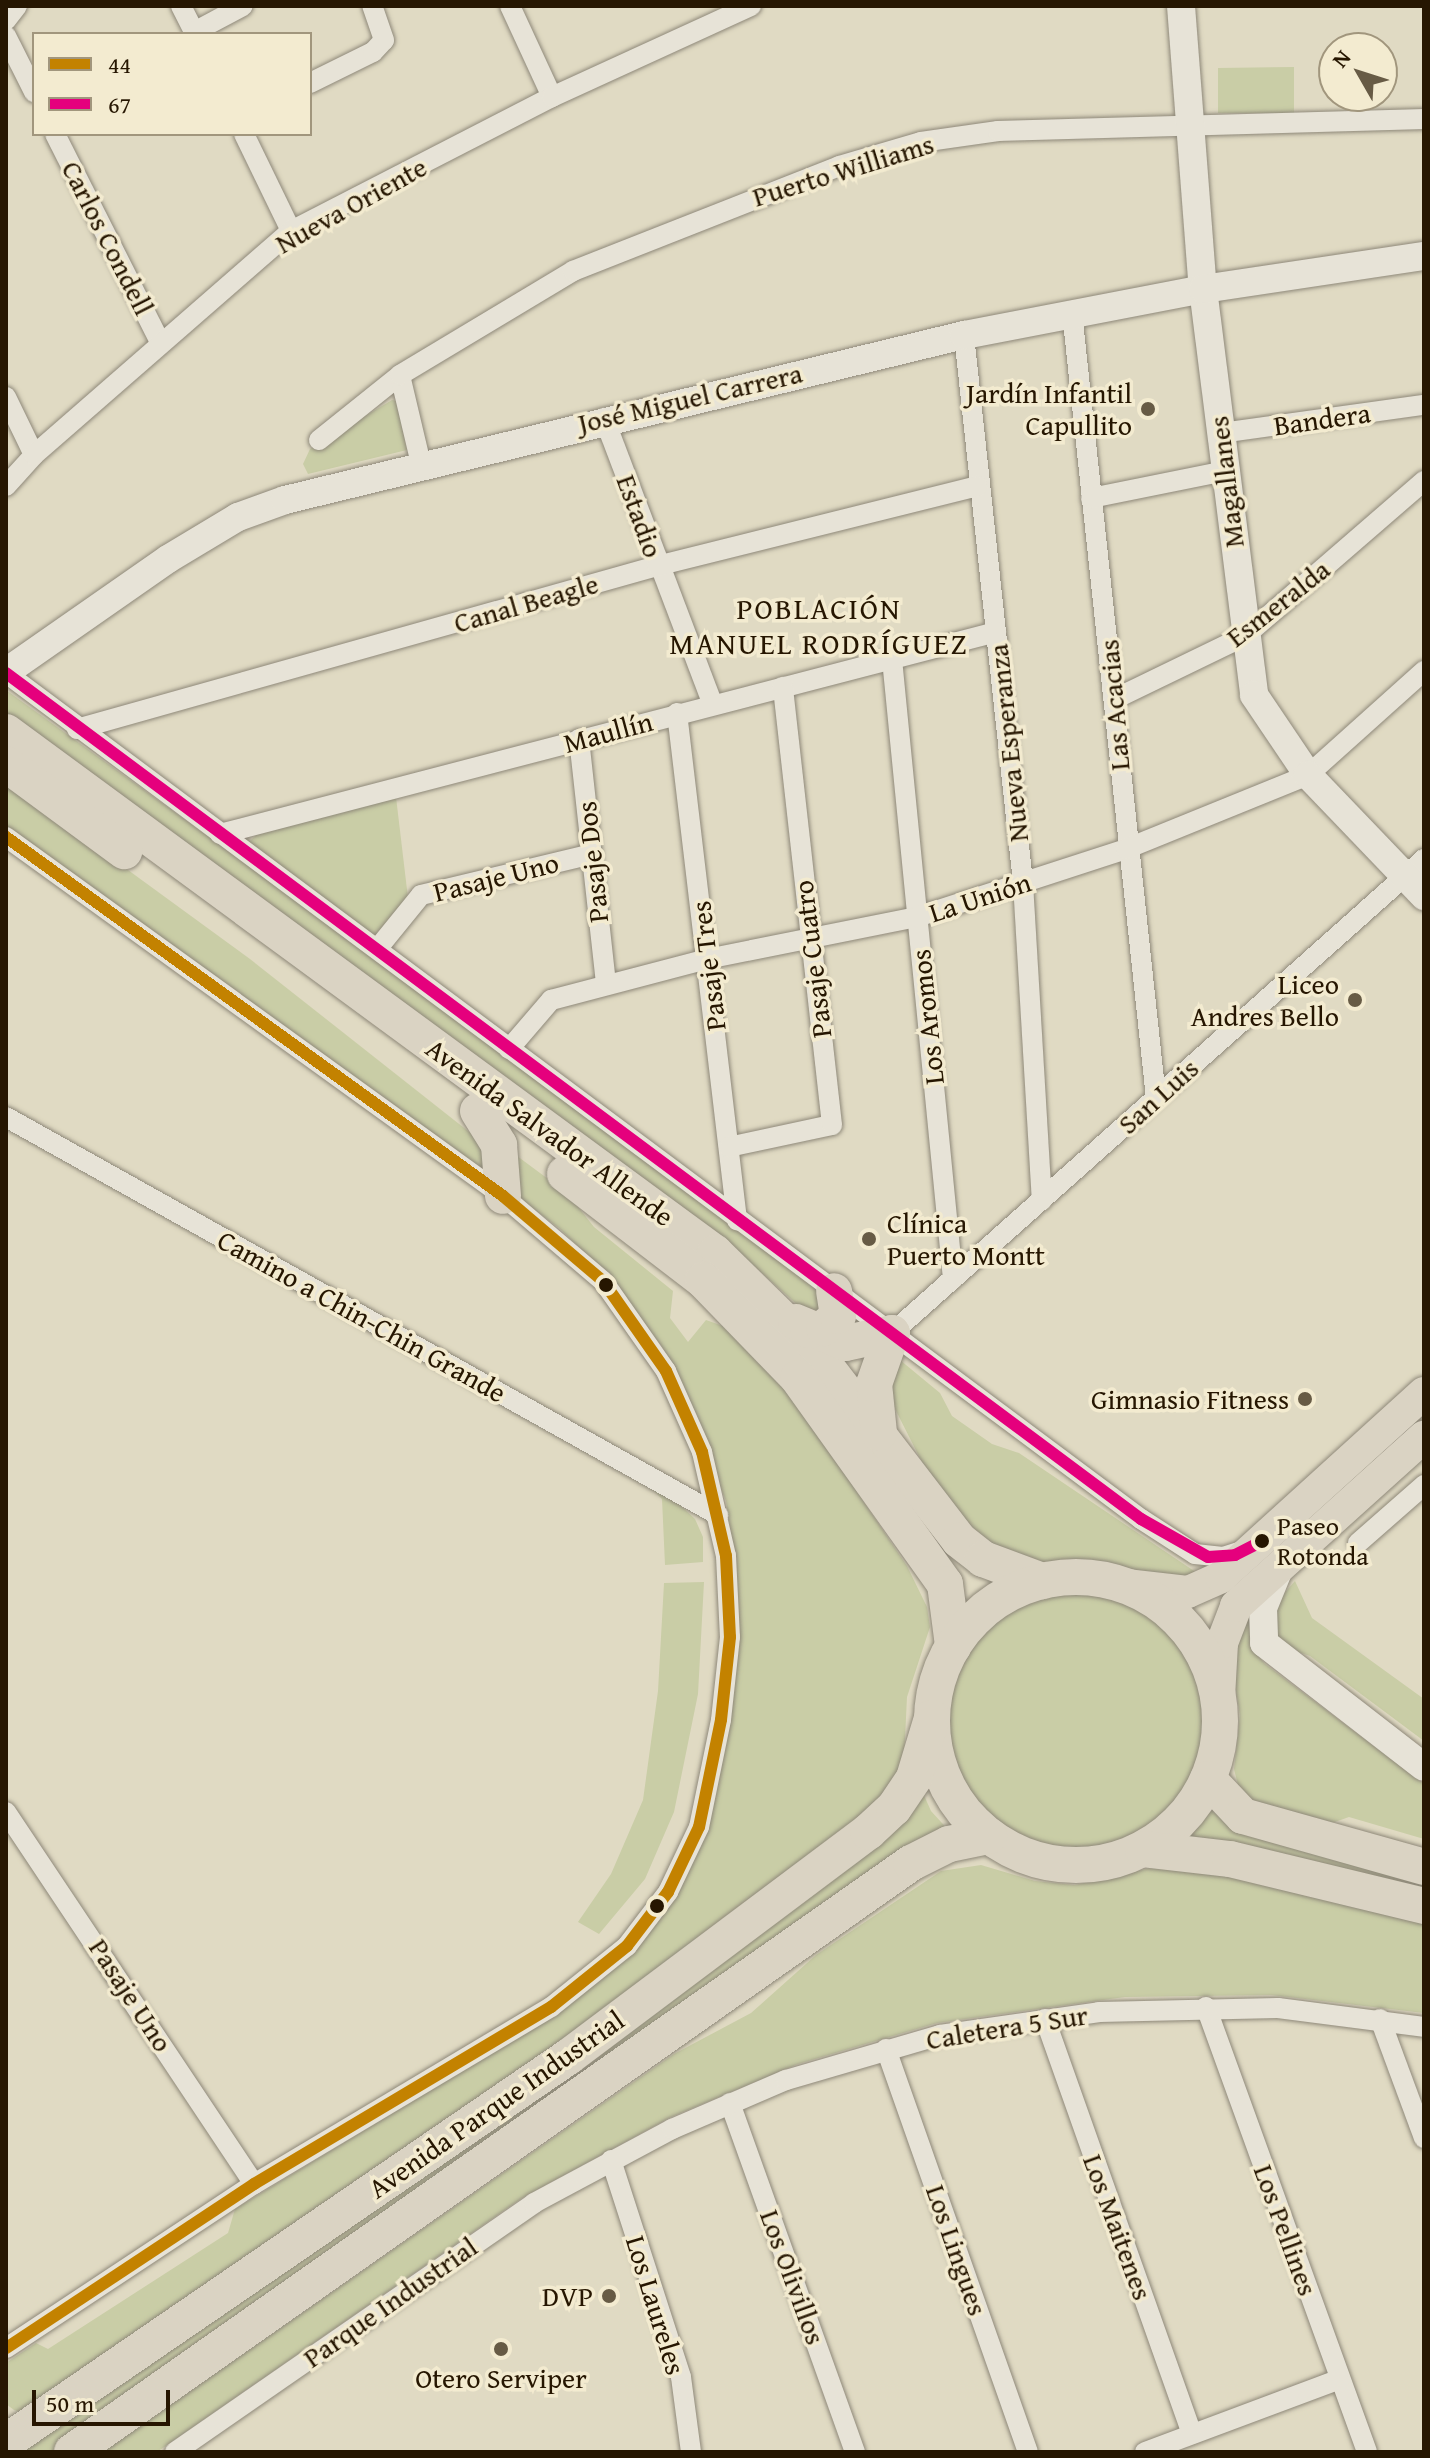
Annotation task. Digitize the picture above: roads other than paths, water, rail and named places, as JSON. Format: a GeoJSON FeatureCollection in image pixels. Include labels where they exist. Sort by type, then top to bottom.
{"type":"FeatureCollection","features":[{"type":"Feature","properties":{"kind":"highway","name":"Avenida Salvador Allende"},"geometry":{"type":"LineString","coordinates":[[6,732],[705,1245],[767,1299],[972,1552],[1042,1581]]}},
{"type":"Feature","properties":{"kind":"highway","name":"Avenida Salvador Allende"},"geometry":{"type":"LineString","coordinates":[[6,764],[703,1280],[781,1358],[839,1430],[937,1571],[949,1595],[953,1646]]}},
{"type":"Feature","properties":{"kind":"highway"},"geometry":{"type":"LineString","coordinates":[[478,1111],[499,1145],[503,1196]]}},
{"type":"Feature","properties":{"kind":"highway"},"geometry":{"type":"LineString","coordinates":[[808,1330],[824,1328],[838,1316],[834,1291]]}},
{"type":"Feature","properties":{"kind":"highway"},"geometry":{"type":"LineString","coordinates":[[767,1299],[808,1330],[846,1343],[892,1333]]}},
{"type":"Feature","properties":{"kind":"highway"},"geometry":{"type":"LineString","coordinates":[[880,1435],[874,1384],[892,1333]]}},
{"type":"Feature","properties":{"kind":"highway"},"geometry":{"type":"LineString","coordinates":[[932,1718],[946,1784],[989,1836],[1012,1851],[1064,1865],[1105,1862],[1143,1849],[1170,1830],[1208,1779],[1220,1725],[1219,1697],[1209,1661],[1190,1629],[1155,1598],[1126,1585],[1099,1578],[1042,1581],[991,1605],[953,1646]]}},
{"type":"Feature","properties":{"kind":"highway","name":"Avenida Parque Industrial"},"geometry":{"type":"LineString","coordinates":[[8,2441],[568,2057],[868,1832],[894,1808],[914,1778],[932,1718],[938,1681],[953,1646]]}},
{"type":"Feature","properties":{"kind":"highway"},"geometry":{"type":"LineString","coordinates":[[1208,1779],[1225,1803],[1243,1816],[1424,1867]]}},
{"type":"Feature","properties":{"kind":"highway","name":"Avenida Parque Industrial"},"geometry":{"type":"LineString","coordinates":[[72,2452],[911,1863],[949,1844],[989,1836]]}},
{"type":"Feature","properties":{"kind":"highway"},"geometry":{"type":"LineString","coordinates":[[1143,1849],[1230,1859],[1424,1906]]}},
{"type":"Feature","properties":{"kind":"main road"},"geometry":{"type":"LineString","coordinates":[[1219,1697],[1222,1643],[1230,1616],[1272,1551],[1424,1393]]}},
{"type":"Feature","properties":{"kind":"main road"},"geometry":{"type":"LineString","coordinates":[[1126,1585],[1188,1592],[1221,1577],[1272,1551],[1424,1437]]}},
{"type":"Feature","properties":{"kind":"street"},"geometry":{"type":"LineString","coordinates":[[6,20],[17,6]]}},
{"type":"Feature","properties":{"kind":"street"},"geometry":{"type":"LineString","coordinates":[[181,6],[194,32]]}},
{"type":"Feature","properties":{"kind":"street"},"geometry":{"type":"LineString","coordinates":[[196,32],[243,6]]}},
{"type":"Feature","properties":{"kind":"street"},"geometry":{"type":"LineString","coordinates":[[312,82],[373,52],[384,40],[372,6]]}},
{"type":"Feature","properties":{"kind":"street"},"geometry":{"type":"LineString","coordinates":[[510,6],[552,97]]}},
{"type":"Feature","properties":{"kind":"street","name":"Nueva Oriente"},"geometry":{"type":"LineString","coordinates":[[6,486],[34,455],[160,342],[291,231],[552,97],[751,6]]}},
{"type":"Feature","properties":{"kind":"street","name":"Magallanes"},"geometry":{"type":"LineString","coordinates":[[1181,6],[1203,289],[1254,695],[1308,775],[1418,877]]}},
{"type":"Feature","properties":{"kind":"street"},"geometry":{"type":"LineString","coordinates":[[6,36],[32,88]]}},
{"type":"Feature","properties":{"kind":"street","name":"Puerto Williams"},"geometry":{"type":"LineString","coordinates":[[319,440],[400,375],[514,303],[618,250],[898,148],[998,131],[1191,129],[1424,119]]}},
{"type":"Feature","properties":{"kind":"street","name":"Carlos Condell"},"geometry":{"type":"LineString","coordinates":[[56,136],[160,342]]}},
{"type":"Feature","properties":{"kind":"street"},"geometry":{"type":"LineString","coordinates":[[245,136],[291,231]]}},
{"type":"Feature","properties":{"kind":"street","name":"José Miguel Carrera"},"geometry":{"type":"LineString","coordinates":[[6,673],[168,559],[238,517],[421,464],[604,418],[964,335],[1203,289],[1424,256]]}},
{"type":"Feature","properties":{"kind":"street","name":"Las Acacias"},"geometry":{"type":"LineString","coordinates":[[1072,312],[1115,699],[1126,849],[1156,1098]]}},
{"type":"Feature","properties":{"kind":"street","name":"Nueva Esperanza"},"geometry":{"type":"LineString","coordinates":[[964,335],[977,486],[1023,883],[1042,1200]]}},
{"type":"Feature","properties":{"kind":"street"},"geometry":{"type":"LineString","coordinates":[[400,375],[421,464]]}},
{"type":"Feature","properties":{"kind":"street"},"geometry":{"type":"LineString","coordinates":[[6,397],[34,455]]}},
{"type":"Feature","properties":{"kind":"street","name":"Bandera"},"geometry":{"type":"LineString","coordinates":[[1221,433],[1424,405]]}},
{"type":"Feature","properties":{"kind":"street","name":"Estadio"},"geometry":{"type":"LineString","coordinates":[[604,418],[657,566],[712,703]]}},
{"type":"Feature","properties":{"kind":"street"},"geometry":{"type":"LineString","coordinates":[[1091,498],[1225,471]]}},
{"type":"Feature","properties":{"kind":"street","name":"Esmeralda"},"geometry":{"type":"LineString","coordinates":[[1115,699],[1245,636],[1424,481]]}},
{"type":"Feature","properties":{"kind":"street","name":"Canal Beagle"},"geometry":{"type":"LineString","coordinates":[[77,729],[657,566],[977,486]]}},
{"type":"Feature","properties":{"kind":"street","name":"Maullín"},"geometry":{"type":"LineString","coordinates":[[220,834],[712,703],[996,632]]}},
{"type":"Feature","properties":{"kind":"street","name":"Los Aromos"},"geometry":{"type":"LineString","coordinates":[[892,659],[953,1279]]}},
{"type":"Feature","properties":{"kind":"street","name":"La Unión"},"geometry":{"type":"LineString","coordinates":[[509,1049],[551,1000],[707,959],[917,917],[1126,849],[1308,775],[1424,671]]}},
{"type":"Feature","properties":{"kind":"street"},"geometry":{"type":"LineString","coordinates":[[6,673],[77,729],[378,948],[1067,1465],[1195,1554],[1235,1555],[1272,1551],[1263,1608],[1264,1643],[1424,1767]]}},
{"type":"Feature","properties":{"kind":"street","name":"Pasaje Cuatro"},"geometry":{"type":"LineString","coordinates":[[729,1147],[832,1125],[783,687]]}},
{"type":"Feature","properties":{"kind":"street","name":"Pasaje Tres"},"geometry":{"type":"LineString","coordinates":[[677,713],[737,1220]]}},
{"type":"Feature","properties":{"kind":"street","name":"Pasaje Dos"},"geometry":{"type":"LineString","coordinates":[[579,739],[606,984]]}},
{"type":"Feature","properties":{"kind":"street"},"geometry":{"type":"LineString","coordinates":[[6,837],[503,1196],[577,1256],[648,1340],[689,1419],[718,1515],[730,1619],[724,1699],[701,1818],[668,1892],[627,1946],[585,1983],[254,2184],[6,2348]]}},
{"type":"Feature","properties":{"kind":"street","name":"Pasaje Uno"},"geometry":{"type":"LineString","coordinates":[[378,948],[421,895],[592,854]]}},
{"type":"Feature","properties":{"kind":"street","name":"San Luis"},"geometry":{"type":"LineString","coordinates":[[892,1333],[1156,1098],[1418,877]]}},
{"type":"Feature","properties":{"kind":"street","name":"Camino a Chin-Chin Grande"},"geometry":{"type":"LineString","coordinates":[[6,1117],[718,1515]]}},
{"type":"Feature","properties":{"kind":"street"},"geometry":{"type":"LineString","coordinates":[[1358,1543],[1424,1485]]}},
{"type":"Feature","properties":{"kind":"street","name":"Pasaje Uno"},"geometry":{"type":"LineString","coordinates":[[6,1812],[254,2184]]}},
{"type":"Feature","properties":{"kind":"street","name":"Caletera 5 Sur"},"geometry":{"type":"LineString","coordinates":[[611,2160],[730,2103],[886,2049],[1045,2019],[1206,2007],[1299,2009],[1424,2027]]}},
{"type":"Feature","properties":{"kind":"street","name":"Los Pellines"},"geometry":{"type":"LineString","coordinates":[[1206,2007],[1367,2452]]}},
{"type":"Feature","properties":{"kind":"street","name":"Los Maitenes"},"geometry":{"type":"LineString","coordinates":[[1045,2019],[1192,2434]]}},
{"type":"Feature","properties":{"kind":"street"},"geometry":{"type":"LineString","coordinates":[[1380,2019],[1424,2138]]}},
{"type":"Feature","properties":{"kind":"street","name":"Los Lingues"},"geometry":{"type":"LineString","coordinates":[[886,2049],[1028,2452]]}},
{"type":"Feature","properties":{"kind":"street","name":"Los Olivillos"},"geometry":{"type":"LineString","coordinates":[[730,2103],[855,2452]]}},
{"type":"Feature","properties":{"kind":"street","name":"Parque Industrial"},"geometry":{"type":"LineString","coordinates":[[175,2452],[534,2203],[611,2160]]}},
{"type":"Feature","properties":{"kind":"street","name":"Los Laureles"},"geometry":{"type":"LineString","coordinates":[[611,2160],[681,2377],[691,2452]]}},
{"type":"Feature","properties":{"kind":"street"},"geometry":{"type":"LineString","coordinates":[[1145,2452],[1340,2379]]}},
{"type":"Feature","properties":{"kind":"place","name":"Jardín Infantil Capullito"},"geometry":{"type":"Point","coordinates":[1148,409]}},
{"type":"Feature","properties":{"kind":"place","name":"Liceo Andres Bello"},"geometry":{"type":"Point","coordinates":[1355,1000]}},
{"type":"Feature","properties":{"kind":"place","name":"Clínica Puerto Montt"},"geometry":{"type":"Point","coordinates":[869,1239]}},
{"type":"Feature","properties":{"kind":"place","name":"Gimnasio Fitness"},"geometry":{"type":"Point","coordinates":[1305,1399]}},
{"type":"Feature","properties":{"kind":"place","name":"Paseo Rotonda"},"geometry":{"type":"Point","coordinates":[1262,1541]}},
{"type":"Feature","properties":{"kind":"place","name":"DVP"},"geometry":{"type":"Point","coordinates":[609,2296]}},
{"type":"Feature","properties":{"kind":"place","name":"Otero Serviper"},"geometry":{"type":"Point","coordinates":[501,2349]}},
{"type":"Feature","properties":{"kind":"district","name":"POBLACIÓN MANUEL RODRÍGUEZ"},"geometry":{"type":"Point","coordinates":[819,625]}}]}
